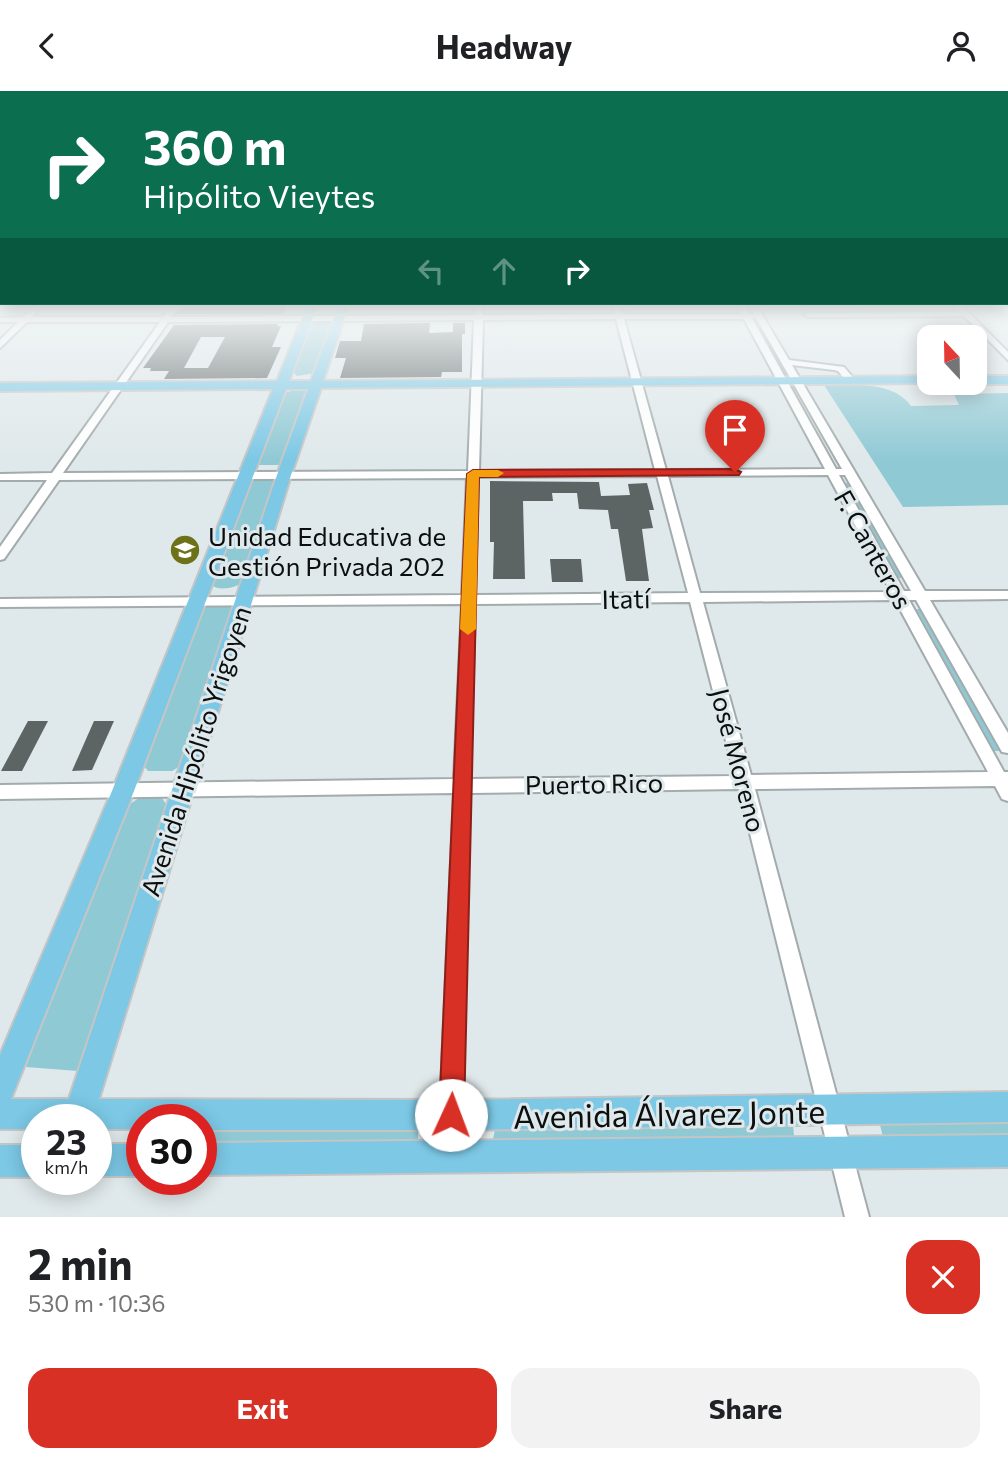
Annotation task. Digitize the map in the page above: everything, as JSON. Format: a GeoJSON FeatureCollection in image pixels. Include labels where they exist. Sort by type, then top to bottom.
{"type":"FeatureCollection","features":[{"type":"Feature","properties":{"kind":"main road","name":"Avenida Hipólito Yrigoyen"},"geometry":{"type":"LineString","coordinates":[[0,1090],[123,790],[293,357]]}},
{"type":"Feature","properties":{"kind":"main road","name":"Avenida Hipólito Yrigoyen"},"geometry":{"type":"LineString","coordinates":[[82,1104],[284,475],[327,357]]}},
{"type":"Feature","properties":{"kind":"main road"},"geometry":{"type":"LineString","coordinates":[[0,387],[917,380]]}},
{"type":"Feature","properties":{"kind":"main road"},"geometry":{"type":"LineString","coordinates":[[987,380],[1008,380]]}},
{"type":"Feature","properties":{"kind":"main road","name":"Avenida Álvarez Jonte"},"geometry":{"type":"LineString","coordinates":[[112,1118],[1008,1107]]}},
{"type":"Feature","properties":{"kind":"main road"},"geometry":{"type":"LineString","coordinates":[[0,1114],[21,1115]]}},
{"type":"Feature","properties":{"kind":"main road","name":"Avenida Álvarez Jonte"},"geometry":{"type":"LineString","coordinates":[[217,1159],[1008,1151]]}},
{"type":"Feature","properties":{"kind":"main road"},"geometry":{"type":"LineString","coordinates":[[0,1161],[21,1161]]}},
{"type":"Feature","properties":{"kind":"street"},"geometry":{"type":"LineString","coordinates":[[0,556],[139,357]]}},
{"type":"Feature","properties":{"kind":"street"},"geometry":{"type":"LineString","coordinates":[[449,1157],[477,357]]}},
{"type":"Feature","properties":{"kind":"street","name":"José Moreno"},"geometry":{"type":"LineString","coordinates":[[630,357],[746,782],[857,1217]]}},
{"type":"Feature","properties":{"kind":"street","name":"F. Canteros"},"geometry":{"type":"LineString","coordinates":[[772,357],[832,472],[1005,784]]}},
{"type":"Feature","properties":{"kind":"street","name":"F. Canteros"},"geometry":{"type":"LineString","coordinates":[[782,357],[1008,747]]}},
{"type":"Feature","properties":{"kind":"street"},"geometry":{"type":"LineString","coordinates":[[786,362],[835,367],[841,369],[851,381]]}},
{"type":"Feature","properties":{"kind":"street"},"geometry":{"type":"LineString","coordinates":[[0,477],[849,472]]}},
{"type":"Feature","properties":{"kind":"street","name":"Itatí"},"geometry":{"type":"LineString","coordinates":[[0,603],[1008,595]]}},
{"type":"Feature","properties":{"kind":"street","name":"Puerto Rico"},"geometry":{"type":"LineString","coordinates":[[0,792],[746,782],[1005,784]]}},
{"type":"Feature","properties":{"kind":"shaded area"},"geometry":{"type":"Polygon","coordinates":[[[298,357],[321,357],[315,373],[297,376],[293,372],[298,357]]]}},
{"type":"Feature","properties":{"kind":"shaded area"},"geometry":{"type":"Polygon","coordinates":[[[824,385],[883,388],[894,392],[911,406],[959,405],[954,395],[1008,393],[1008,505],[903,507],[824,385]]]}},
{"type":"Feature","properties":{"kind":"shaded area"},"geometry":{"type":"Polygon","coordinates":[[[301,389],[307,391],[284,462],[279,465],[258,465],[256,462],[282,393],[301,389]]]}},
{"type":"Feature","properties":{"kind":"shaded area"},"geometry":{"type":"Polygon","coordinates":[[[272,478],[278,480],[244,583],[223,588],[211,585],[250,481],[272,478]]]}},
{"type":"Feature","properties":{"kind":"shaded area"},"geometry":{"type":"Polygon","coordinates":[[[845,483],[850,483],[903,578],[897,578],[845,483]]]}},
{"type":"Feature","properties":{"kind":"shaded area"},"geometry":{"type":"Polygon","coordinates":[[[206,606],[232,607],[234,612],[182,765],[172,771],[148,771],[141,762],[198,611],[206,606]]]}},
{"type":"Feature","properties":{"kind":"shaded area"},"geometry":{"type":"Polygon","coordinates":[[[916,609],[922,609],[1001,751],[994,751],[916,609]]]}},
{"type":"Feature","properties":{"kind":"shaded area"},"geometry":{"type":"Polygon","coordinates":[[[161,797],[169,808],[78,1071],[26,1067],[124,808],[139,798],[161,797]]]}},
{"type":"Feature","properties":{"kind":"shaded area"},"geometry":{"type":"Polygon","coordinates":[[[1008,1117],[1008,1140],[883,1137],[880,1125],[885,1119],[1008,1117]]]}},
{"type":"Feature","properties":{"kind":"shaded area"},"geometry":{"type":"Polygon","coordinates":[[[784,1118],[793,1126],[794,1135],[791,1140],[506,1147],[493,1139],[495,1130],[504,1123],[784,1118]]]}},
{"type":"Feature","properties":{"kind":"shaded area"},"geometry":{"type":"Polygon","coordinates":[[[217,1129],[418,1130],[418,1143],[217,1149],[217,1129]]]}},
{"type":"Feature","properties":{"kind":"building"},"geometry":{"type":"Polygon","coordinates":[[[151,357],[190,357],[184,368],[208,368],[214,357],[277,357],[267,378],[164,379],[169,371],[150,371],[151,368],[143,368],[151,357]]]}},
{"type":"Feature","properties":{"kind":"building"},"geometry":{"type":"Polygon","coordinates":[[[462,357],[462,372],[442,372],[441,377],[340,378],[346,358],[335,358],[462,357]]]}},
{"type":"Feature","properties":{"kind":"building"},"geometry":{"type":"Polygon","coordinates":[[[490,481],[599,482],[601,496],[630,495],[628,484],[647,483],[654,510],[649,510],[653,528],[642,529],[649,581],[626,581],[618,529],[611,529],[608,510],[579,509],[577,493],[552,493],[553,501],[523,501],[525,579],[493,579],[494,542],[490,542],[490,481]]]}},
{"type":"Feature","properties":{"kind":"building"},"geometry":{"type":"Polygon","coordinates":[[[550,559],[581,559],[583,582],[552,582],[550,559]]]}},
{"type":"Feature","properties":{"kind":"building"},"geometry":{"type":"Polygon","coordinates":[[[28,721],[48,721],[22,771],[1,771],[28,721]]]}},
{"type":"Feature","properties":{"kind":"building"},"geometry":{"type":"Polygon","coordinates":[[[94,721],[114,721],[92,770],[72,771],[94,721]]]}},
{"type":"Feature","properties":{"kind":"slow traffic"},"geometry":{"type":"LineString","coordinates":[[468,629],[473,474],[498,473]]}},
{"type":"Feature","properties":{"kind":"place","name":"Unidad Educativa de Gestión Privada 202"},"geometry":{"type":"Point","coordinates":[185,550]}},
{"type":"Feature","properties":{"kind":"route"},"geometry":{"type":"LineString","coordinates":[[451,1115],[473,474],[735,472]]}}]}
